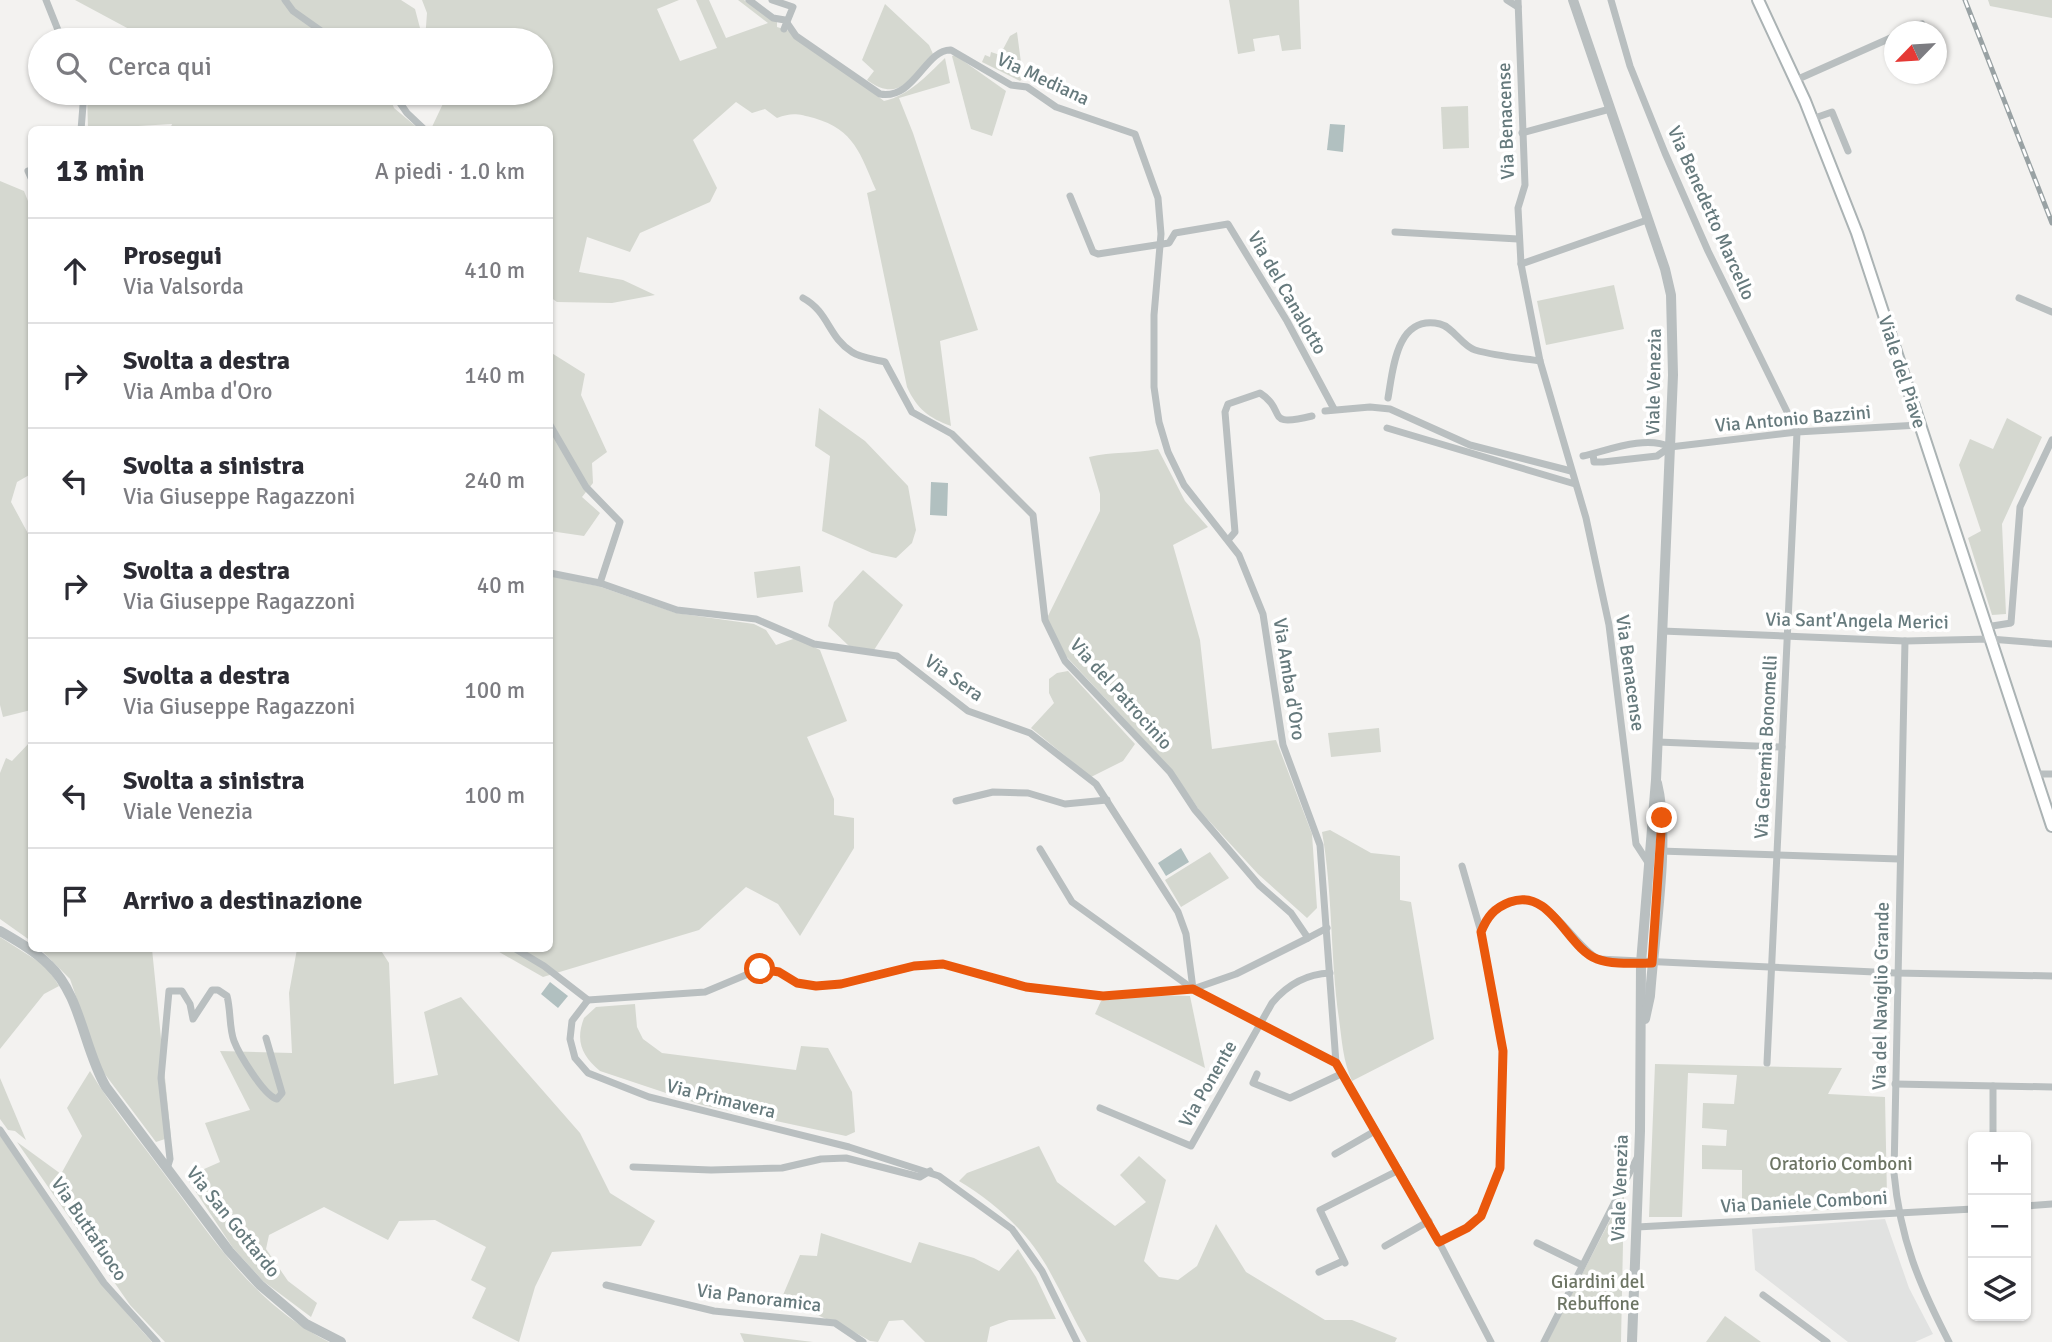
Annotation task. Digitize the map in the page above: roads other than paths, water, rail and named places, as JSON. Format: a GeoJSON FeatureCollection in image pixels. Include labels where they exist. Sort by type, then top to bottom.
{"type":"FeatureCollection","features":[{"type":"Feature","properties":{"kind":"main road","name":"Viale del Piave"},"geometry":{"type":"LineString","coordinates":[[1759,0],[1796,80],[1857,233],[2052,826]]}},
{"type":"Feature","properties":{"kind":"street"},"geometry":{"type":"LineString","coordinates":[[46,0],[57,28]]}},
{"type":"Feature","properties":{"kind":"street"},"geometry":{"type":"LineString","coordinates":[[285,0],[293,11],[317,28]]}},
{"type":"Feature","properties":{"kind":"street"},"geometry":{"type":"LineString","coordinates":[[749,0],[773,18],[785,20]]}},
{"type":"Feature","properties":{"kind":"street"},"geometry":{"type":"LineString","coordinates":[[772,0],[793,7],[785,20],[784,29]]}},
{"type":"Feature","properties":{"kind":"street"},"geometry":{"type":"LineString","coordinates":[[1507,0],[1518,4]]}},
{"type":"Feature","properties":{"kind":"street","name":"Viale Venezia"},"geometry":{"type":"LineString","coordinates":[[1573,0],[1671,295],[1671,447],[1642,1034],[1632,1342]]}},
{"type":"Feature","properties":{"kind":"street","name":"Via Benedetto Marcello"},"geometry":{"type":"LineString","coordinates":[[1611,0],[1630,66],[1665,153],[1708,251],[1797,432]]}},
{"type":"Feature","properties":{"kind":"street","name":"Via Benacense"},"geometry":{"type":"LineString","coordinates":[[1518,4],[1525,184],[1518,208],[1521,264],[1540,361],[1586,518],[1609,625],[1636,844],[1650,864]]}},
{"type":"Feature","properties":{"kind":"street","name":"Via Mediana"},"geometry":{"type":"LineString","coordinates":[[785,20],[796,36],[880,94],[890,96],[907,87],[947,49],[956,51],[1011,85],[1027,87],[1056,107],[1135,134]]}},
{"type":"Feature","properties":{"kind":"street"},"geometry":{"type":"LineString","coordinates":[[1796,80],[1884,41]]}},
{"type":"Feature","properties":{"kind":"street"},"geometry":{"type":"LineString","coordinates":[[81,126],[83,105]]}},
{"type":"Feature","properties":{"kind":"street"},"geometry":{"type":"LineString","coordinates":[[402,105],[421,126]]}},
{"type":"Feature","properties":{"kind":"street"},"geometry":{"type":"LineString","coordinates":[[404,105],[412,108]]}},
{"type":"Feature","properties":{"kind":"street"},"geometry":{"type":"LineString","coordinates":[[1522,133],[1609,109]]}},
{"type":"Feature","properties":{"kind":"street"},"geometry":{"type":"LineString","coordinates":[[1812,119],[1832,112],[1848,151]]}},
{"type":"Feature","properties":{"kind":"street","name":"Via Amba d'Oro"},"geometry":{"type":"LineString","coordinates":[[1135,134],[1158,198],[1161,234],[1158,246],[1154,387],[1159,422],[1168,452],[1184,485],[1239,555],[1267,629],[1283,744],[1320,845],[1336,1063],[1429,1221],[1490,1342]]}},
{"type":"Feature","properties":{"kind":"street"},"geometry":{"type":"LineString","coordinates":[[1070,196],[1093,251],[1098,254],[1158,246]]}},
{"type":"Feature","properties":{"kind":"street"},"geometry":{"type":"LineString","coordinates":[[1521,264],[1647,220]]}},
{"type":"Feature","properties":{"kind":"street","name":"Via del Canalotto"},"geometry":{"type":"LineString","coordinates":[[1158,246],[1169,243],[1175,233],[1228,223],[1287,321],[1334,409]]}},
{"type":"Feature","properties":{"kind":"street"},"geometry":{"type":"LineString","coordinates":[[1395,232],[1518,239]]}},
{"type":"Feature","properties":{"kind":"street","name":"Via del Patrocinio"},"geometry":{"type":"LineString","coordinates":[[803,298],[821,309],[827,323],[851,351],[885,362],[912,412],[952,434],[1033,515],[1045,620],[1065,662],[1170,772],[1195,810],[1259,885],[1291,913],[1308,938]]}},
{"type":"Feature","properties":{"kind":"street"},"geometry":{"type":"LineString","coordinates":[[2019,298],[2052,312]]}},
{"type":"Feature","properties":{"kind":"street"},"geometry":{"type":"LineString","coordinates":[[1388,398],[1398,345],[1409,332],[1427,324],[1442,324],[1473,349],[1540,361]]}},
{"type":"Feature","properties":{"kind":"street"},"geometry":{"type":"LineString","coordinates":[[1229,539],[1235,533],[1225,412],[1228,404],[1260,393],[1280,420],[1287,422],[1312,416]]}},
{"type":"Feature","properties":{"kind":"street"},"geometry":{"type":"LineString","coordinates":[[1325,411],[1390,409],[1470,445],[1571,471]]}},
{"type":"Feature","properties":{"kind":"street","name":"Via Antonio Bazzini"},"geometry":{"type":"LineString","coordinates":[[1671,447],[1797,432],[1919,425]]}},
{"type":"Feature","properties":{"kind":"street"},"geometry":{"type":"LineString","coordinates":[[1387,428],[1575,484]]}},
{"type":"Feature","properties":{"kind":"street"},"geometry":{"type":"LineString","coordinates":[[553,430],[586,487],[620,522],[600,583]]}},
{"type":"Feature","properties":{"kind":"street","name":"Via Geremia Bonomelli"},"geometry":{"type":"LineString","coordinates":[[1767,1063],[1797,432]]}},
{"type":"Feature","properties":{"kind":"street"},"geometry":{"type":"LineString","coordinates":[[1986,627],[2011,623],[2020,507],[2052,440]]}},
{"type":"Feature","properties":{"kind":"street"},"geometry":{"type":"LineString","coordinates":[[1657,441],[1671,447],[1657,456],[1590,459],[1657,441]]}},
{"type":"Feature","properties":{"kind":"street","name":"Via Sera"},"geometry":{"type":"LineString","coordinates":[[553,574],[600,583],[677,610],[756,619],[814,644],[897,656],[968,711],[1030,733],[1096,784],[1107,800],[1178,912],[1186,934],[1193,989]]}},
{"type":"Feature","properties":{"kind":"street","name":"Via Sant'Angela Merici"},"geometry":{"type":"LineString","coordinates":[[1662,631],[1905,640],[1990,639],[2052,644]]}},
{"type":"Feature","properties":{"kind":"street","name":"Via del Naviglio Grande"},"geometry":{"type":"LineString","coordinates":[[1905,640],[1896,973],[1894,1173],[1898,1212],[1912,1265],[1949,1342]]}},
{"type":"Feature","properties":{"kind":"street"},"geometry":{"type":"LineString","coordinates":[[1657,743],[1782,747]]}},
{"type":"Feature","properties":{"kind":"street"},"geometry":{"type":"LineString","coordinates":[[2035,774],[2052,774]]}},
{"type":"Feature","properties":{"kind":"street","name":"Viale Venezia"},"geometry":{"type":"LineString","coordinates":[[1646,963],[1660,851],[1662,806],[1656,780]]}},
{"type":"Feature","properties":{"kind":"street"},"geometry":{"type":"LineString","coordinates":[[956,801],[993,792],[1028,793],[1065,804],[1107,800]]}},
{"type":"Feature","properties":{"kind":"street"},"geometry":{"type":"LineString","coordinates":[[1040,849],[1072,902],[1193,989],[1336,1063]]}},
{"type":"Feature","properties":{"kind":"street"},"geometry":{"type":"LineString","coordinates":[[1660,851],[1899,859]]}},
{"type":"Feature","properties":{"kind":"street"},"geometry":{"type":"LineString","coordinates":[[1439,1242],[1467,1228],[1481,1216],[1500,1168],[1503,1051],[1481,932],[1462,866]]}},
{"type":"Feature","properties":{"kind":"street"},"geometry":{"type":"LineString","coordinates":[[1481,932],[1487,918],[1499,906],[1515,900],[1535,904],[1557,918],[1585,952],[1598,959],[1896,973],[2052,976]]}},
{"type":"Feature","properties":{"kind":"street"},"geometry":{"type":"LineString","coordinates":[[521,952],[544,966],[588,1000],[705,992],[760,969],[779,972],[797,983],[816,986],[841,984],[914,966],[943,964],[1014,984],[1103,996],[1193,989],[1236,974],[1327,928]]}},
{"type":"Feature","properties":{"kind":"street","name":"Via San Gottardo"},"geometry":{"type":"LineString","coordinates":[[0,931],[28,950]]}},
{"type":"Feature","properties":{"kind":"street","name":"Via San Gottardo"},"geometry":{"type":"LineString","coordinates":[[31,952],[51,966],[71,1000],[96,1069],[229,1251],[260,1285],[306,1324],[341,1342]]}},
{"type":"Feature","properties":{"kind":"street"},"geometry":{"type":"LineString","coordinates":[[1260,1024],[1284,989],[1318,974],[1330,973]]}},
{"type":"Feature","properties":{"kind":"street","name":"Via San Gottardo"},"geometry":{"type":"LineString","coordinates":[[167,1169],[170,1159],[161,1078],[169,991],[181,991],[190,1004],[193,1019],[212,990],[218,990],[227,996],[233,1040],[270,1098],[277,1100],[282,1093],[266,1038]]}},
{"type":"Feature","properties":{"kind":"street","name":"Via Primavera"},"geometry":{"type":"LineString","coordinates":[[588,1000],[572,1021],[570,1039],[575,1058],[588,1073],[649,1097],[849,1147],[930,1171],[973,1198],[1012,1229],[1042,1271],[1077,1342]]}},
{"type":"Feature","properties":{"kind":"street","name":"Via Ponente"},"geometry":{"type":"LineString","coordinates":[[1100,1108],[1191,1146],[1260,1024]]}},
{"type":"Feature","properties":{"kind":"street"},"geometry":{"type":"LineString","coordinates":[[1257,1074],[1253,1083],[1290,1098],[1341,1074]]}},
{"type":"Feature","properties":{"kind":"street"},"geometry":{"type":"LineString","coordinates":[[1895,1084],[2052,1087]]}},
{"type":"Feature","properties":{"kind":"street"},"geometry":{"type":"LineString","coordinates":[[1993,1086],[1993,1132]]}},
{"type":"Feature","properties":{"kind":"street","name":"Via Buttafuoco"},"geometry":{"type":"LineString","coordinates":[[0,1130],[104,1283],[157,1342]]}},
{"type":"Feature","properties":{"kind":"street"},"geometry":{"type":"LineString","coordinates":[[1335,1154],[1375,1130]]}},
{"type":"Feature","properties":{"kind":"street"},"geometry":{"type":"LineString","coordinates":[[1544,1342],[1639,1154]]}},
{"type":"Feature","properties":{"kind":"street"},"geometry":{"type":"LineString","coordinates":[[633,1167],[708,1170],[782,1168],[821,1159],[846,1158],[920,1177],[930,1171]]}},
{"type":"Feature","properties":{"kind":"street"},"geometry":{"type":"LineString","coordinates":[[1319,1272],[1344,1262],[1320,1210],[1399,1170]]}},
{"type":"Feature","properties":{"kind":"street"},"geometry":{"type":"LineString","coordinates":[[2031,1206],[2052,1204]]}},
{"type":"Feature","properties":{"kind":"street","name":"Via Daniele Comboni"},"geometry":{"type":"LineString","coordinates":[[1637,1227],[1968,1209]]}},
{"type":"Feature","properties":{"kind":"street"},"geometry":{"type":"LineString","coordinates":[[1385,1243],[1429,1221]]}},
{"type":"Feature","properties":{"kind":"street"},"geometry":{"type":"LineString","coordinates":[[1537,1243],[1582,1265]]}},
{"type":"Feature","properties":{"kind":"street","name":"Via Panoramica"},"geometry":{"type":"LineString","coordinates":[[606,1285],[714,1311],[835,1324],[863,1342]]}},
{"type":"Feature","properties":{"kind":"street"},"geometry":{"type":"LineString","coordinates":[[1763,1295],[1827,1342]]}},
{"type":"Feature","properties":{"kind":"railway"},"geometry":{"type":"LineString","coordinates":[[1965,0],[2052,223]]}},
{"type":"Feature","properties":{"kind":"park label","name":"Oratorio Comboni"},"geometry":{"type":"Point","coordinates":[1841,1164]}},
{"type":"Feature","properties":{"kind":"park label","name":"Giardini del Rebuffone"},"geometry":{"type":"Point","coordinates":[1598,1293]}}]}
